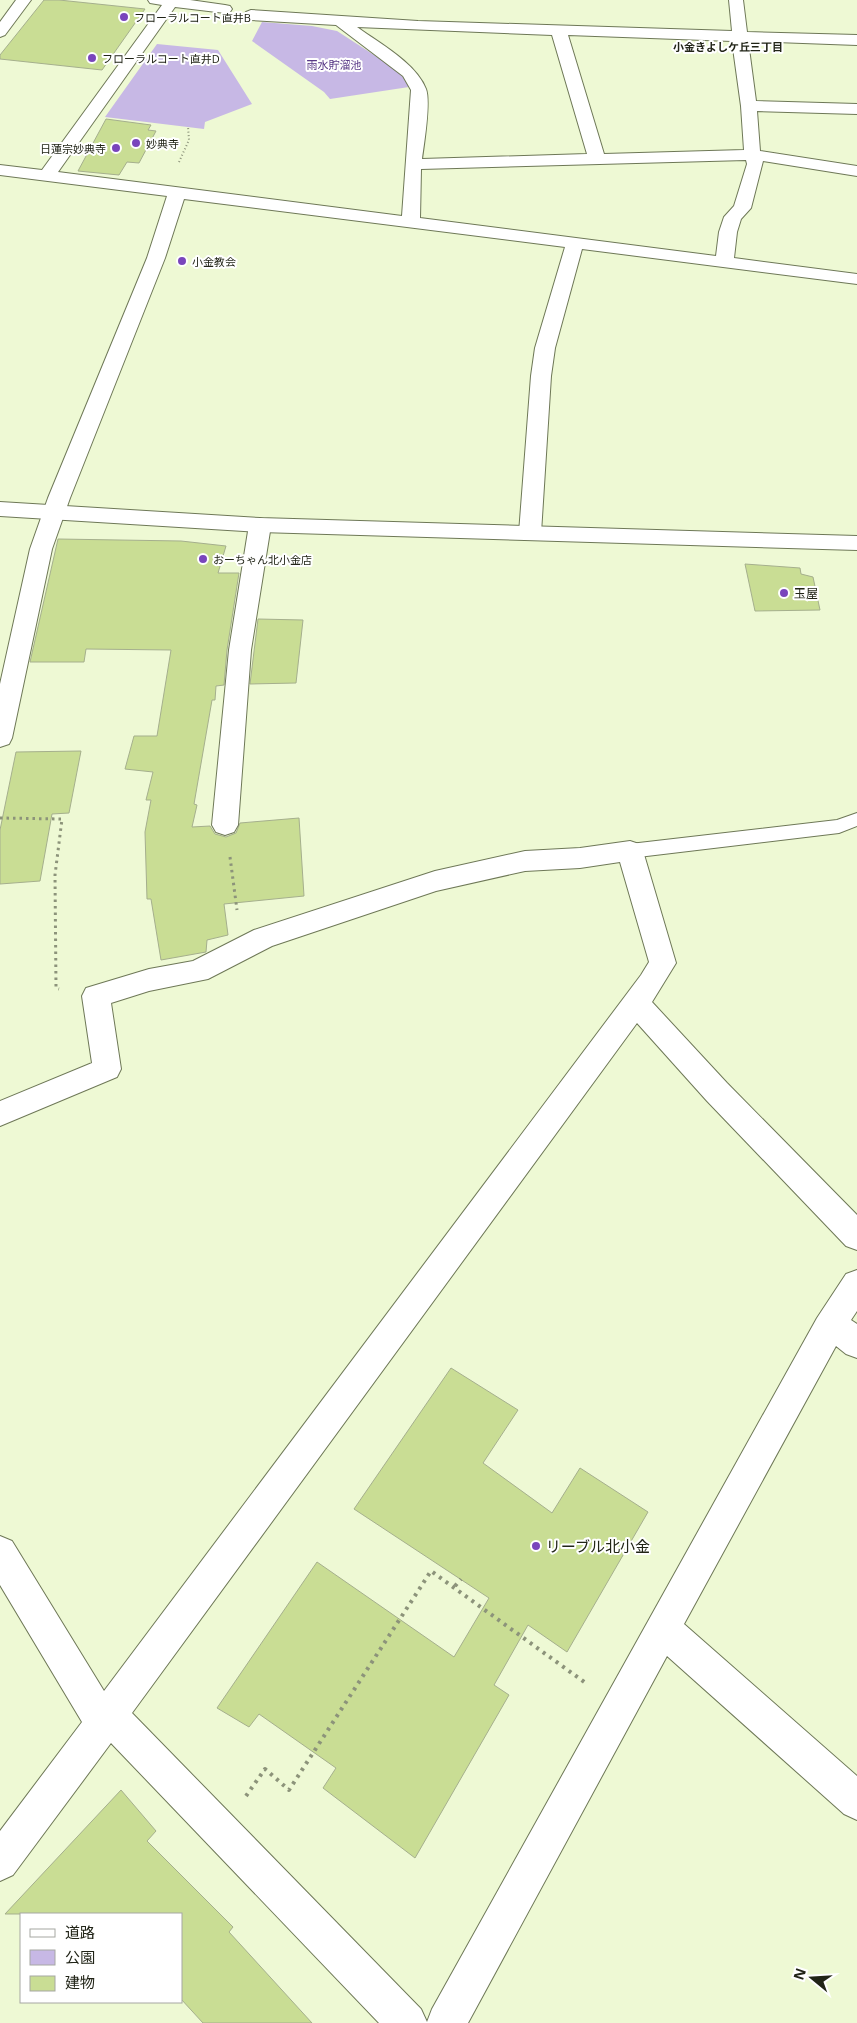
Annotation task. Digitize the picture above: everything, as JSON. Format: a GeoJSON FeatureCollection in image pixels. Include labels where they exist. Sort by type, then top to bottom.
{"type":"FeatureCollection","features":[{"type":"Feature","properties":{"kind":"street"},"geometry":{"type":"LineString","coordinates":[[0,32],[24,0]]}},
{"type":"Feature","properties":{"kind":"street"},"geometry":{"type":"LineString","coordinates":[[153,0],[172,1],[225,10]]}},
{"type":"Feature","properties":{"kind":"street"},"geometry":{"type":"LineString","coordinates":[[724,263],[728,232],[734,217],[742,208],[755,164],[751,146],[749,106],[736,0]]}},
{"type":"Feature","properties":{"kind":"street"},"geometry":{"type":"LineString","coordinates":[[47,176],[172,1]]}},
{"type":"Feature","properties":{"kind":"street"},"geometry":{"type":"LineString","coordinates":[[251,15],[559,32],[739,35],[857,40]]}},
{"type":"Feature","properties":{"kind":"street"},"geometry":{"type":"LineString","coordinates":[[340,21],[409,73],[419,90],[418,130],[413,164],[411,223]]}},
{"type":"Feature","properties":{"kind":"street"},"geometry":{"type":"LineString","coordinates":[[559,32],[597,159]]}},
{"type":"Feature","properties":{"kind":"street"},"geometry":{"type":"LineString","coordinates":[[749,106],[857,109]]}},
{"type":"Feature","properties":{"kind":"street"},"geometry":{"type":"LineString","coordinates":[[413,164],[754,155],[784,158],[857,171]]}},
{"type":"Feature","properties":{"kind":"street"},"geometry":{"type":"LineString","coordinates":[[0,170],[857,279]]}},
{"type":"Feature","properties":{"kind":"street"},"geometry":{"type":"LineString","coordinates":[[0,738],[41,549],[156,258],[177,193]]}},
{"type":"Feature","properties":{"kind":"street"},"geometry":{"type":"LineString","coordinates":[[530,533],[541,376],[545,348],[575,244]]}},
{"type":"Feature","properties":{"kind":"street"},"geometry":{"type":"LineString","coordinates":[[0,509],[260,526],[857,543]]}},
{"type":"Feature","properties":{"kind":"street"},"geometry":{"type":"LineString","coordinates":[[225,825],[240,650],[260,526]]}},
{"type":"Feature","properties":{"kind":"street"},"geometry":{"type":"LineString","coordinates":[[0,1114],[107,1069],[96,996],[149,980],[198,971],[263,938],[435,881],[525,861],[580,858],[630,851],[663,963],[651,984],[0,1862]]}},
{"type":"Feature","properties":{"kind":"street"},"geometry":{"type":"LineString","coordinates":[[636,1003],[717,1092],[857,1236]]}},
{"type":"Feature","properties":{"kind":"street"},"geometry":{"type":"LineString","coordinates":[[446,2023],[663,1629],[844,1334],[857,1284]]}},
{"type":"Feature","properties":{"kind":"street"},"geometry":{"type":"LineString","coordinates":[[0,1553],[106,1719],[407,2023]]}},
{"type":"Feature","properties":{"kind":"street"},"geometry":{"type":"LineString","coordinates":[[663,1629],[857,1800]]}},
{"type":"Feature","properties":{"kind":"lane"},"geometry":{"type":"LineString","coordinates":[[630,851],[839,826],[857,819]]}},
{"type":"Feature","properties":{"kind":"path"},"geometry":{"type":"LineString","coordinates":[[0,818],[62,819],[55,875],[56,988],[96,996]]}},
{"type":"Feature","properties":{"kind":"path"},"geometry":{"type":"LineString","coordinates":[[225,825],[238,919]]}},
{"type":"Feature","properties":{"kind":"path"},"geometry":{"type":"LineString","coordinates":[[273,1775],[289,1790],[431,1571],[456,1586],[619,1708]]}},
{"type":"Feature","properties":{"kind":"path"},"geometry":{"type":"LineString","coordinates":[[456,1586],[461,1579]]}},
{"type":"Feature","properties":{"kind":"green space","name":"雨水貯溜池"},"geometry":{"type":"Polygon","coordinates":[[[262,22],[312,26],[337,31],[391,66],[403,77],[409,87],[330,99],[324,92],[252,41],[262,22]]]}},
{"type":"Feature","properties":{"kind":"green space"},"geometry":{"type":"Polygon","coordinates":[[[157,44],[218,50],[252,104],[205,122],[204,129],[105,117],[157,44]]]}},
{"type":"Feature","properties":{"kind":"building"},"geometry":{"type":"Polygon","coordinates":[[[44,0],[145,9],[102,70],[0,59],[0,55],[44,0]]]}},
{"type":"Feature","properties":{"kind":"building","name":"日蓮宗妙典寺"},"geometry":{"type":"Polygon","coordinates":[[[106,119],[151,125],[148,130],[156,131],[139,163],[127,162],[119,175],[78,171],[106,119]]]}},
{"type":"Feature","properties":{"kind":"building"},"geometry":{"type":"Polygon","coordinates":[[[58,539],[181,541],[226,546],[218,573],[239,573],[227,650],[224,685],[216,686],[215,700],[212,700],[194,804],[197,805],[192,827],[210,826],[215,834],[226,837],[236,833],[240,823],[299,818],[304,896],[224,904],[228,935],[207,940],[206,952],[161,960],[151,899],[147,899],[145,832],[151,800],[146,800],[153,772],[125,769],[134,736],[157,736],[171,650],[86,649],[84,662],[30,662],[58,539]]]}},
{"type":"Feature","properties":{"kind":"building","name":"玉屋"},"geometry":{"type":"Polygon","coordinates":[[[745,564],[800,568],[801,574],[813,577],[820,610],[755,611],[745,564]]]}},
{"type":"Feature","properties":{"kind":"building"},"geometry":{"type":"Polygon","coordinates":[[[258,619],[303,620],[296,683],[250,684],[258,619]]]}},
{"type":"Feature","properties":{"kind":"building"},"geometry":{"type":"Polygon","coordinates":[[[81,751],[69,813],[52,814],[40,881],[0,884],[0,830],[16,752],[81,751]]]}},
{"type":"Feature","properties":{"kind":"building","name":"リーブル北小金"},"geometry":{"type":"Polygon","coordinates":[[[451,1368],[518,1410],[483,1463],[552,1513],[580,1468],[648,1512],[567,1652],[528,1625],[494,1685],[509,1695],[415,1858],[323,1788],[336,1768],[259,1714],[249,1727],[217,1708],[317,1562],[454,1657],[489,1598],[354,1509],[451,1368]]]}},
{"type":"Feature","properties":{"kind":"building"},"geometry":{"type":"Polygon","coordinates":[[[121,1790],[156,1831],[147,1841],[233,1927],[229,1932],[312,2023],[203,2023],[182,2000],[182,1913],[5,1914],[121,1790]]]}},
{"type":"Feature","properties":{"kind":"place","name":"フローラルコート直井B"},"geometry":{"type":"Point","coordinates":[124,17]}},
{"type":"Feature","properties":{"kind":"place","name":"フローラルコート直井D"},"geometry":{"type":"Point","coordinates":[92,58]}},
{"type":"Feature","properties":{"kind":"place","name":"妙典寺"},"geometry":{"type":"Point","coordinates":[136,143]}},
{"type":"Feature","properties":{"kind":"place","name":"日蓮宗妙典寺"},"geometry":{"type":"Point","coordinates":[116,148]}},
{"type":"Feature","properties":{"kind":"place","name":"小金教会"},"geometry":{"type":"Point","coordinates":[182,261]}},
{"type":"Feature","properties":{"kind":"place","name":"おーちゃん北小金店"},"geometry":{"type":"Point","coordinates":[203,559]}},
{"type":"Feature","properties":{"kind":"place","name":"玉屋"},"geometry":{"type":"Point","coordinates":[784,593]}},
{"type":"Feature","properties":{"kind":"place","name":"リーブル北小金"},"geometry":{"type":"Point","coordinates":[536,1546]}},
{"type":"Feature","properties":{"kind":"district","name":"小金きよしケ丘三丁目"},"geometry":{"type":"Point","coordinates":[728,46]}}]}
